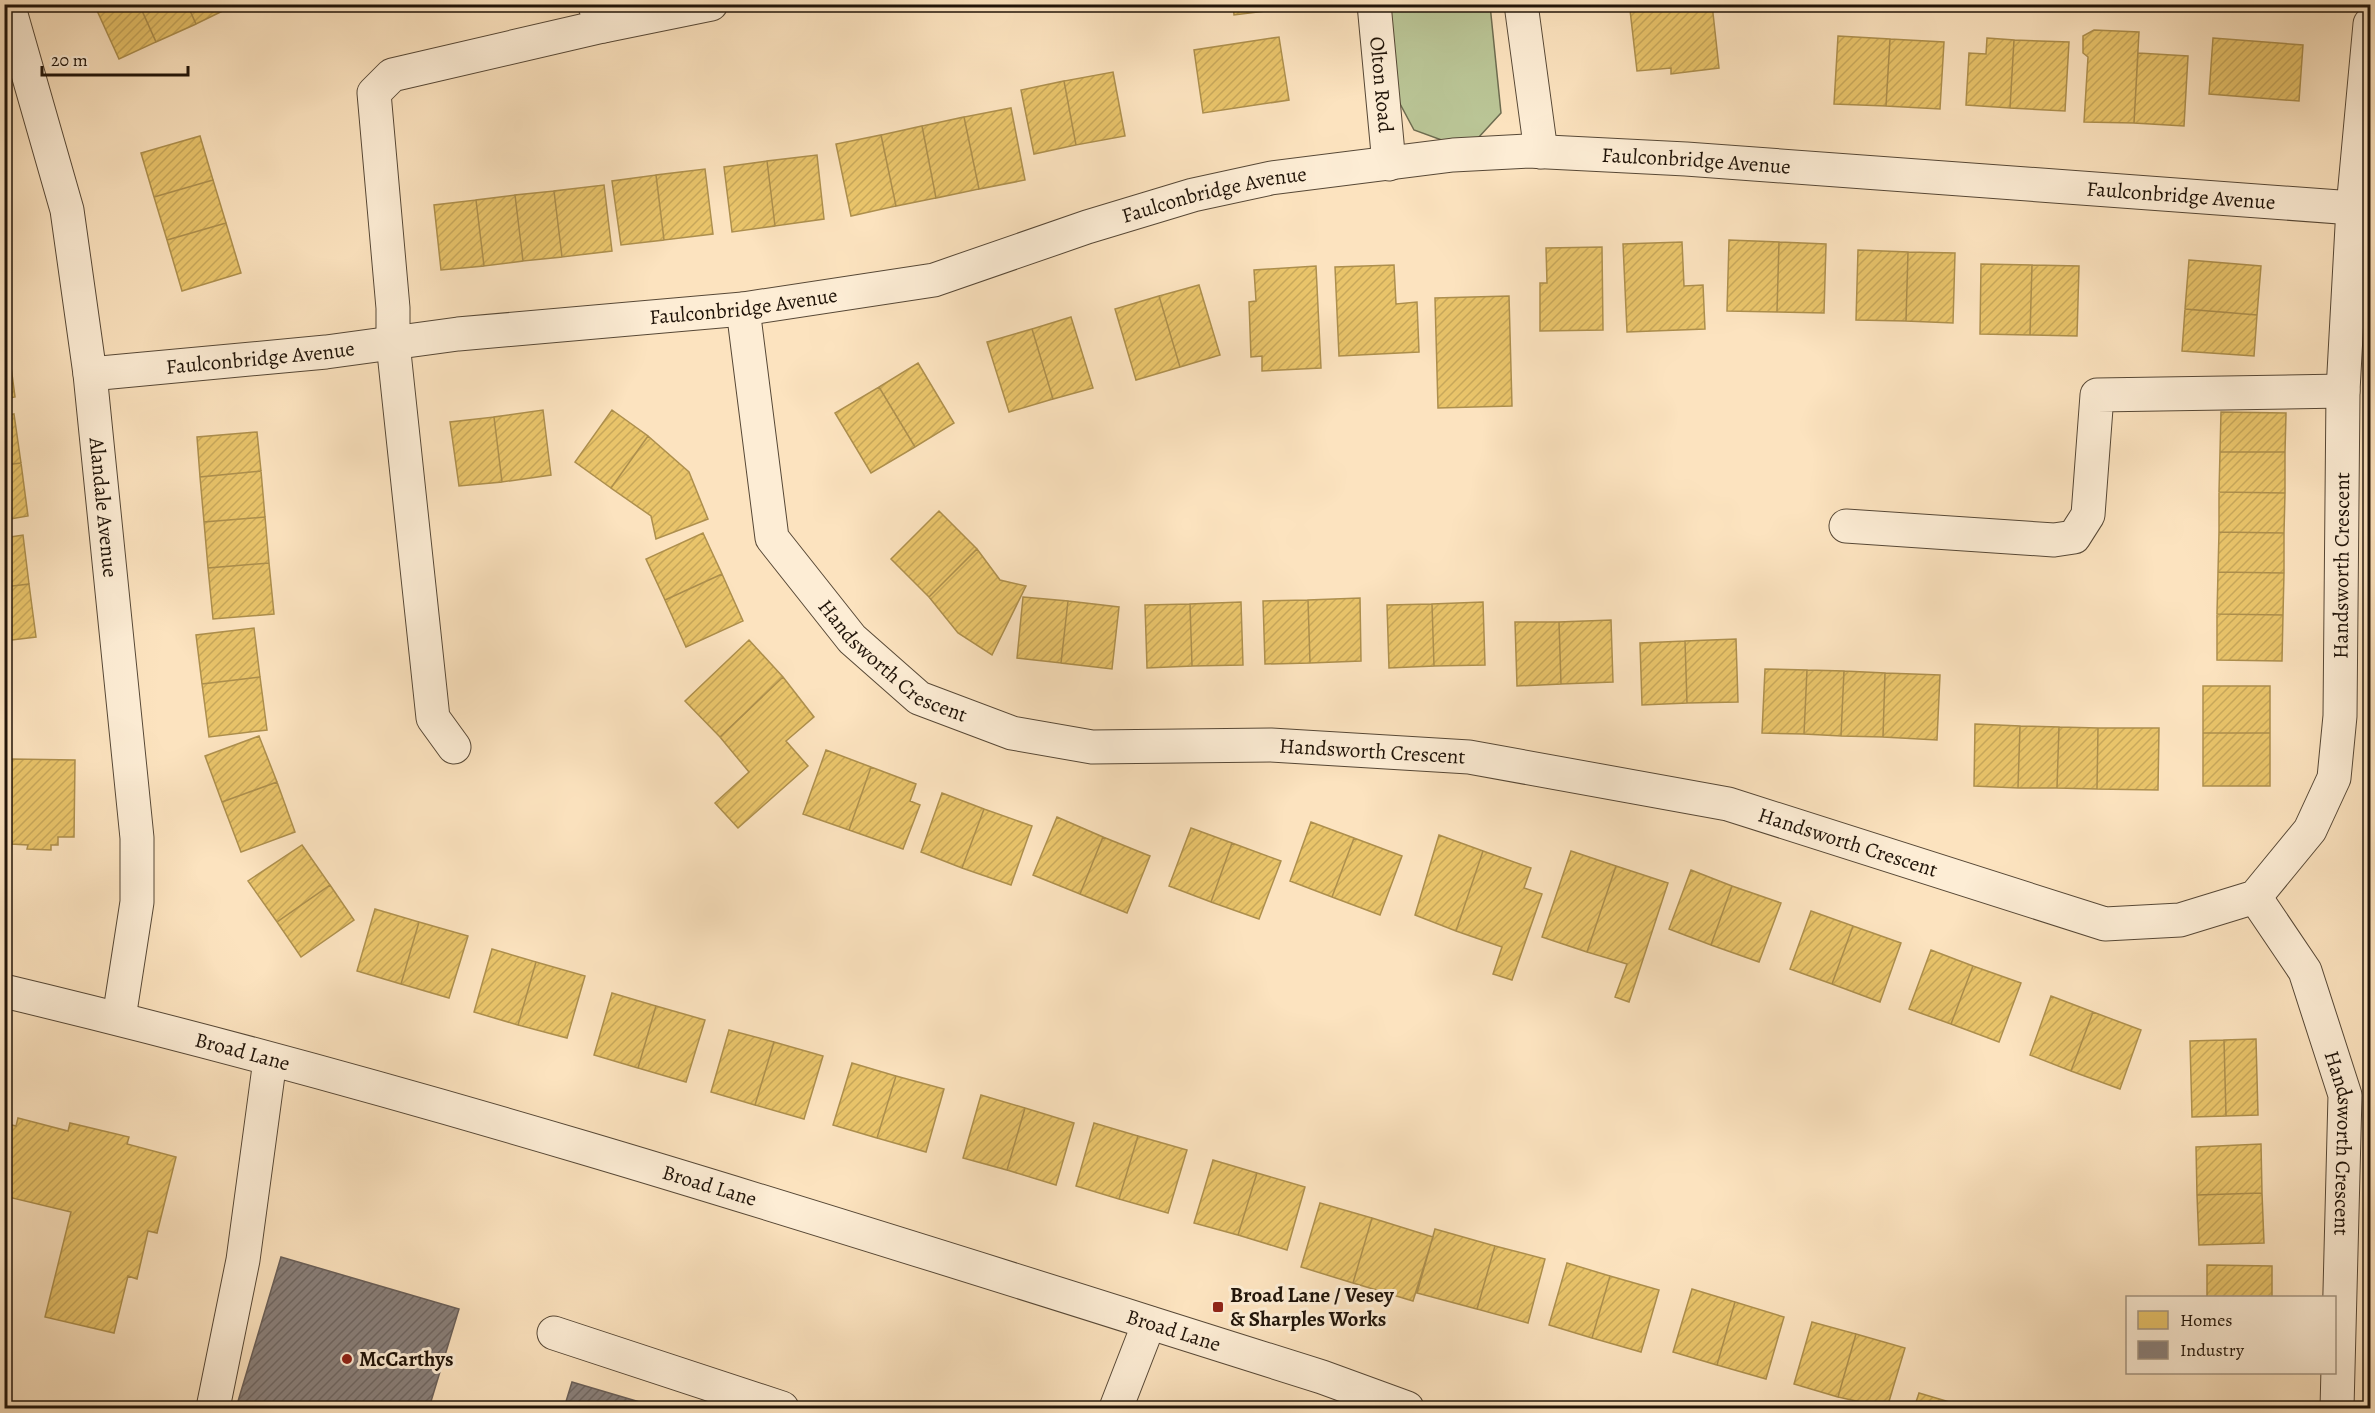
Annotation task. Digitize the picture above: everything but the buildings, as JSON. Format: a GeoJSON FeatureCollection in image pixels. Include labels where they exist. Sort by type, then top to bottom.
{"type":"FeatureCollection","features":[{"type":"Feature","properties":{"kind":"street","name":"Alandale Avenue"},"geometry":{"type":"LineString","coordinates":[[8,4],[67,210],[90,374],[137,838],[137,903],[119,1018]]}},
{"type":"Feature","properties":{"kind":"street"},"geometry":{"type":"LineString","coordinates":[[454,747],[433,718],[393,343],[393,308],[374,93],[392,75],[598,15],[711,4]]}},
{"type":"Feature","properties":{"kind":"street","name":"Olton Road"},"geometry":{"type":"LineString","coordinates":[[1374,4],[1389,164]]}},
{"type":"Feature","properties":{"kind":"street"},"geometry":{"type":"LineString","coordinates":[[1521,4],[1541,152]]}},
{"type":"Feature","properties":{"kind":"street","name":"Handsworth Crescent"},"geometry":{"type":"LineString","coordinates":[[743,309],[772,538],[852,639],[919,698],[1012,732],[1092,747],[1271,745],[1469,757],[1728,804],[2105,924],[2180,920],[2255,897],[2310,830],[2334,778],[2340,716],[2343,391],[2353,208],[2370,24]]}},
{"type":"Feature","properties":{"kind":"street","name":"Faulconbridge Avenue"},"geometry":{"type":"LineString","coordinates":[[90,374],[393,343],[458,334],[743,309],[934,280],[1087,227],[1193,195],[1271,178],[1453,155],[1541,152],[1990,180],[2353,208]]}},
{"type":"Feature","properties":{"kind":"street"},"geometry":{"type":"LineString","coordinates":[[1846,526],[2054,540],[2074,537],[2088,515],[2097,395],[2343,391]]}},
{"type":"Feature","properties":{"kind":"street","name":"Handsworth Crescent"},"geometry":{"type":"LineString","coordinates":[[2255,897],[2305,971],[2345,1095],[2337,1408]]}},
{"type":"Feature","properties":{"kind":"street","name":"Broad Lane"},"geometry":{"type":"LineString","coordinates":[[4,991],[119,1018],[532,1133],[1322,1377],[1407,1408]]}},
{"type":"Feature","properties":{"kind":"street"},"geometry":{"type":"LineString","coordinates":[[213,1408],[243,1260],[270,1060]]}},
{"type":"Feature","properties":{"kind":"street"},"geometry":{"type":"LineString","coordinates":[[1116,1408],[1149,1323]]}},
{"type":"Feature","properties":{"kind":"street"},"geometry":{"type":"LineString","coordinates":[[554,1333],[782,1408]]}},
{"type":"Feature","properties":{"kind":"green space"},"geometry":{"type":"Polygon","coordinates":[[[1382,5],[1490,5],[1501,113],[1478,138],[1447,142],[1414,130],[1398,100],[1382,5]]]}},
{"type":"Feature","properties":{"kind":"place","name":"Broad Lane / Vesey & Sharples Works"},"geometry":{"type":"Point","coordinates":[1218,1307]}},
{"type":"Feature","properties":{"kind":"place","name":"McCarthys"},"geometry":{"type":"Point","coordinates":[347,1359]}}]}
